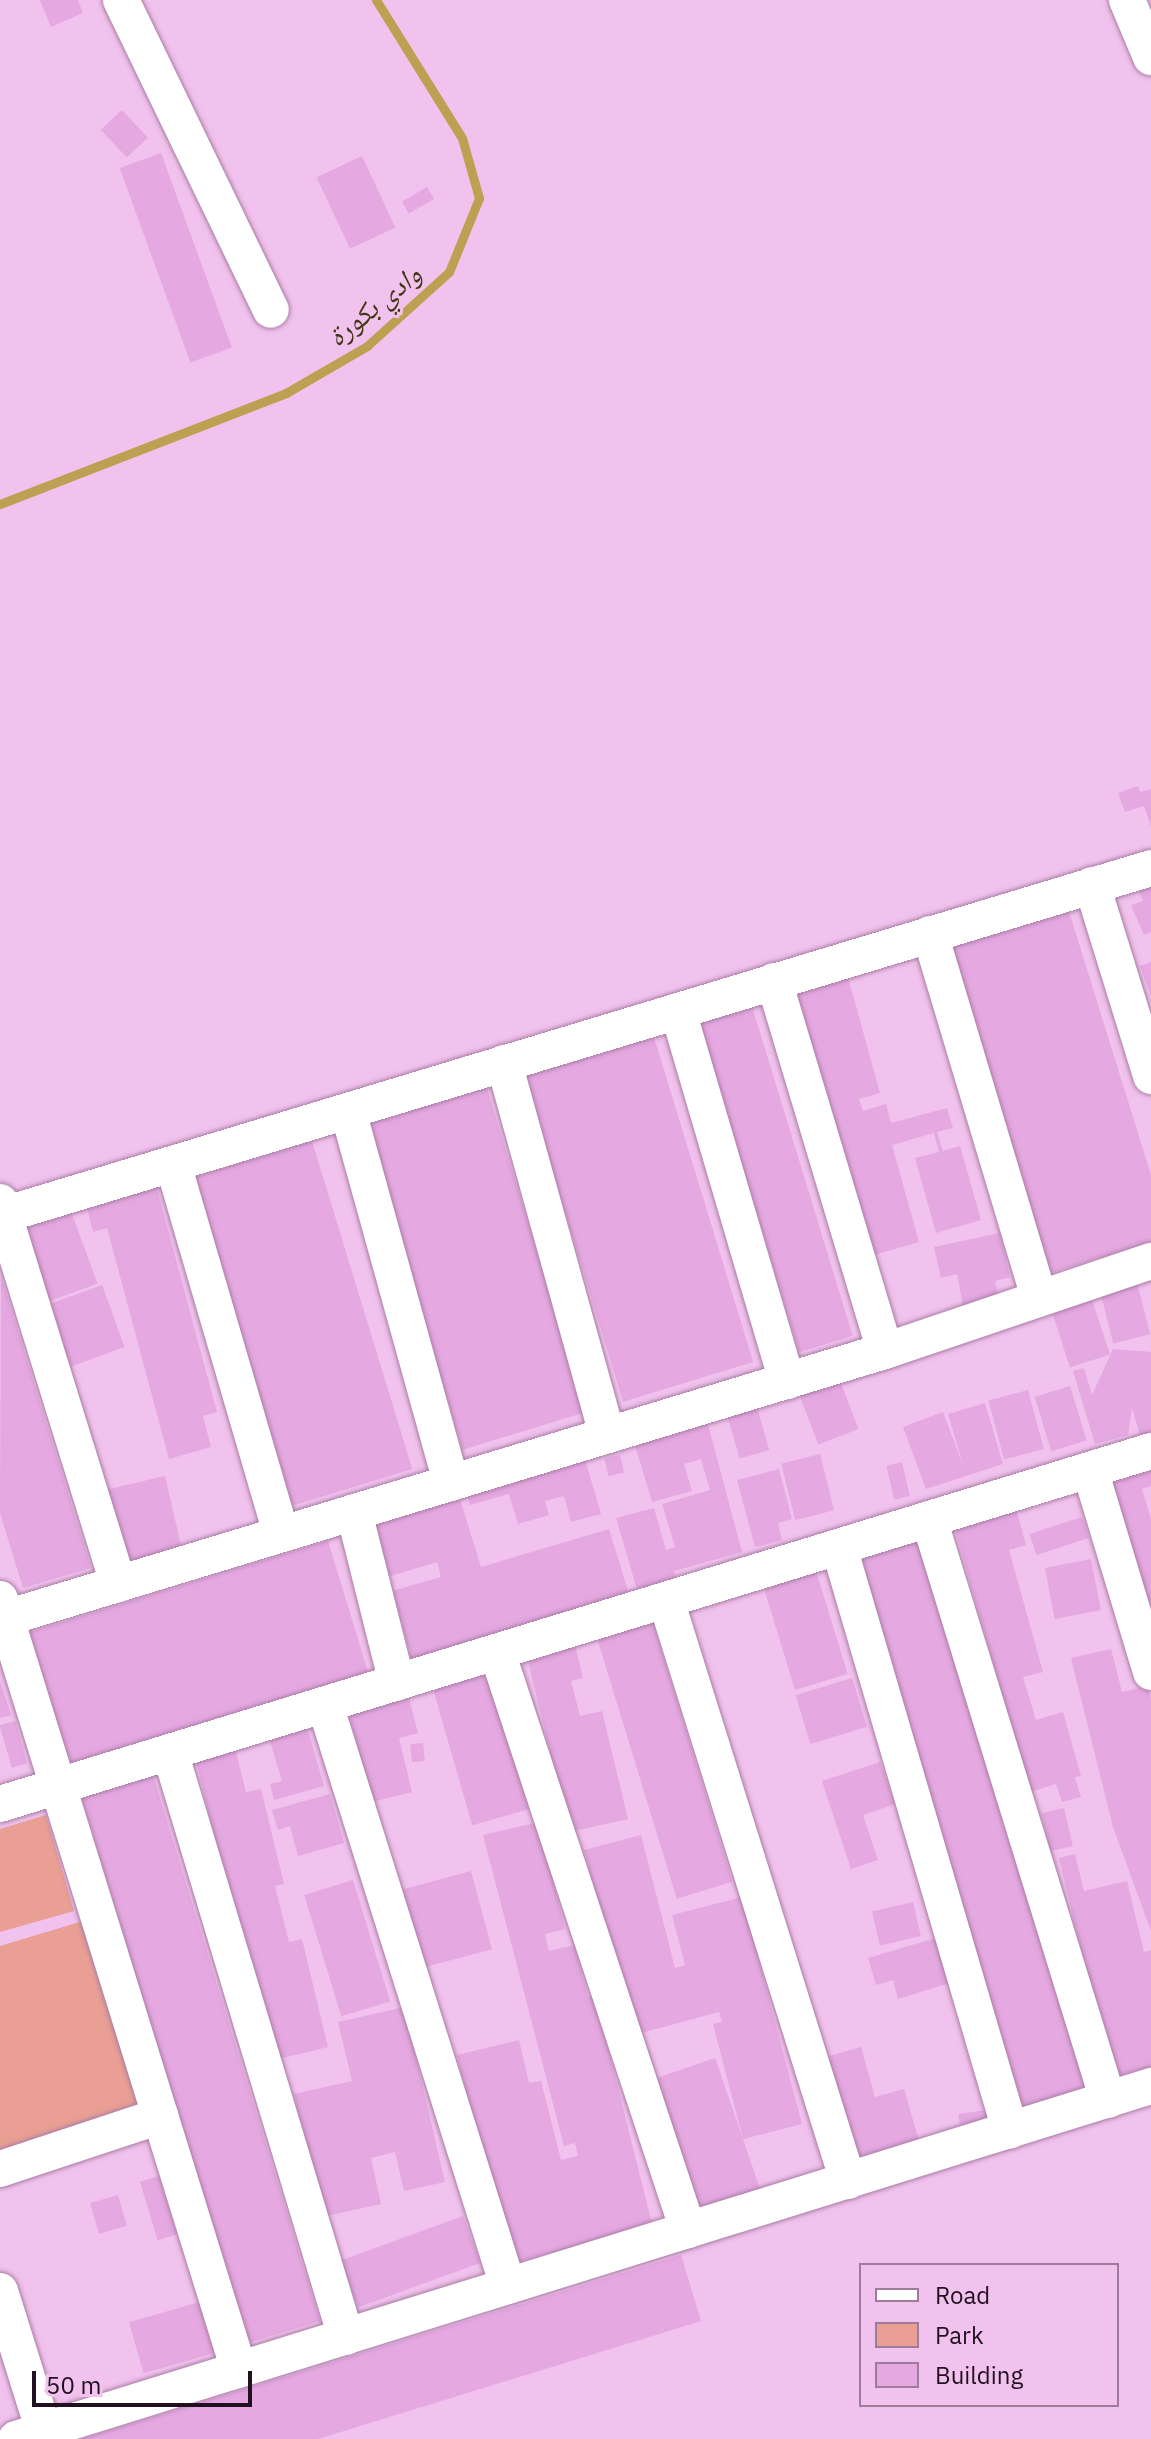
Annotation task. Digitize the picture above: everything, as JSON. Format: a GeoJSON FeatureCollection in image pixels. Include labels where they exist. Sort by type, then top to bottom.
{"type":"FeatureCollection","features":[{"type":"Feature","properties":{"kind":"street"},"geometry":{"type":"LineString","coordinates":[[121,0],[271,310]]}},
{"type":"Feature","properties":{"kind":"street"},"geometry":{"type":"LineString","coordinates":[[1127,0],[1151,57]]}},
{"type":"Feature","properties":{"kind":"street"},"geometry":{"type":"LineString","coordinates":[[118,1584],[1,1211],[173,1164],[1151,868]]}},
{"type":"Feature","properties":{"kind":"street"},"geometry":{"type":"LineString","coordinates":[[1092,885],[1151,1076]]}},
{"type":"Feature","properties":{"kind":"street"},"geometry":{"type":"LineString","coordinates":[[930,934],[1038,1295]]}},
{"type":"Feature","properties":{"kind":"street"},"geometry":{"type":"LineString","coordinates":[[774,981],[885,1351]]}},
{"type":"Feature","properties":{"kind":"street"},"geometry":{"type":"LineString","coordinates":[[678,1011],[787,1381]]}},
{"type":"Feature","properties":{"kind":"street"},"geometry":{"type":"LineString","coordinates":[[504,1063],[607,1435]]}},
{"type":"Feature","properties":{"kind":"street"},"geometry":{"type":"LineString","coordinates":[[348,1111],[451,1483]]}},
{"type":"Feature","properties":{"kind":"street"},"geometry":{"type":"LineString","coordinates":[[173,1164],[281,1534]]}},
{"type":"Feature","properties":{"kind":"street"},"geometry":{"type":"LineString","coordinates":[[239,2370],[3,1609],[118,1584],[885,1351],[1038,1295],[1151,1261]]}},
{"type":"Feature","properties":{"kind":"street"},"geometry":{"type":"LineString","coordinates":[[0,1804],[1151,1451]]}},
{"type":"Feature","properties":{"kind":"street"},"geometry":{"type":"LineString","coordinates":[[1090,1470],[1151,1672]]}},
{"type":"Feature","properties":{"kind":"street"},"geometry":{"type":"LineString","coordinates":[[354,1512],[397,1683]]}},
{"type":"Feature","properties":{"kind":"street"},"geometry":{"type":"LineString","coordinates":[[929,1519],[1108,2100]]}},
{"type":"Feature","properties":{"kind":"street"},"geometry":{"type":"LineString","coordinates":[[839,1547],[1010,2130]]}},
{"type":"Feature","properties":{"kind":"street"},"geometry":{"type":"LineString","coordinates":[[666,1600],[848,2181]]}},
{"type":"Feature","properties":{"kind":"street"},"geometry":{"type":"LineString","coordinates":[[497,1652],[688,2230]]}},
{"type":"Feature","properties":{"kind":"street"},"geometry":{"type":"LineString","coordinates":[[325,1705],[508,2286]]}},
{"type":"Feature","properties":{"kind":"street"},"geometry":{"type":"LineString","coordinates":[[170,1752],[346,2337]]}},
{"type":"Feature","properties":{"kind":"street"},"geometry":{"type":"LineString","coordinates":[[0,2291],[30,2435],[1151,2086]]}},
{"type":"Feature","properties":{"kind":"street"},"geometry":{"type":"LineString","coordinates":[[0,2169],[160,2116]]}},
{"type":"Feature","properties":{"kind":"green space"},"geometry":{"type":"Polygon","coordinates":[[[46,1815],[74,1911],[0,1932],[0,1829],[46,1815]]]}},
{"type":"Feature","properties":{"kind":"green space"},"geometry":{"type":"Polygon","coordinates":[[[83,1921],[142,2112],[0,2156],[0,1946],[83,1921]]]}},
{"type":"Feature","properties":{"kind":"building"},"geometry":{"type":"Polygon","coordinates":[[[40,0],[78,0],[83,13],[51,27],[40,0]]]}},
{"type":"Feature","properties":{"kind":"building"},"geometry":{"type":"Polygon","coordinates":[[[122,110],[148,138],[127,158],[101,130],[122,110]]]}},
{"type":"Feature","properties":{"kind":"building"},"geometry":{"type":"Polygon","coordinates":[[[161,153],[232,348],[190,363],[120,168],[161,153]]]}},
{"type":"Feature","properties":{"kind":"building"},"geometry":{"type":"Polygon","coordinates":[[[362,156],[395,228],[350,249],[317,177],[362,156]]]}},
{"type":"Feature","properties":{"kind":"building"},"geometry":{"type":"Polygon","coordinates":[[[427,187],[434,199],[409,214],[402,202],[427,187]]]}},
{"type":"Feature","properties":{"kind":"building"},"geometry":{"type":"Polygon","coordinates":[[[1138,786],[1140,792],[1151,789],[1151,826],[1144,806],[1125,812],[1118,793],[1138,786]]]}},
{"type":"Feature","properties":{"kind":"building"},"geometry":{"type":"Polygon","coordinates":[[[1151,880],[1151,932],[1144,935],[1131,905],[1143,901],[1136,885],[1151,880]]]}},
{"type":"Feature","properties":{"kind":"building"},"geometry":{"type":"Polygon","coordinates":[[[1067,905],[1151,1175],[1151,1242],[1047,1274],[945,943],[1067,905]]]}},
{"type":"Feature","properties":{"kind":"building"},"geometry":{"type":"Polygon","coordinates":[[[1151,962],[1151,996],[1140,966],[1151,962]]]}},
{"type":"Feature","properties":{"kind":"building"},"geometry":{"type":"Polygon","coordinates":[[[846,970],[880,1093],[859,1099],[863,1111],[886,1104],[891,1123],[947,1108],[953,1128],[937,1132],[943,1151],[960,1146],[981,1220],[936,1233],[915,1158],[939,1152],[934,1133],[892,1145],[919,1242],[867,1257],[791,985],[846,970]]]}},
{"type":"Feature","properties":{"kind":"building"},"geometry":{"type":"Polygon","coordinates":[[[751,1003],[853,1336],[799,1352],[697,1019],[751,1003]]]}},
{"type":"Feature","properties":{"kind":"building"},"geometry":{"type":"Polygon","coordinates":[[[653,1034],[753,1362],[623,1402],[523,1074],[653,1034]]]}},
{"type":"Feature","properties":{"kind":"building"},"geometry":{"type":"Polygon","coordinates":[[[486,1085],[586,1412],[463,1450],[363,1123],[486,1085]]]}},
{"type":"Feature","properties":{"kind":"building"},"geometry":{"type":"Polygon","coordinates":[[[312,1141],[412,1469],[289,1507],[189,1179],[312,1141]]]}},
{"type":"Feature","properties":{"kind":"building"},"geometry":{"type":"Polygon","coordinates":[[[154,1178],[217,1412],[203,1416],[211,1447],[169,1459],[107,1228],[93,1232],[84,1196],[154,1178]]]}},
{"type":"Feature","properties":{"kind":"building"},"geometry":{"type":"Polygon","coordinates":[[[67,1200],[97,1284],[47,1302],[16,1218],[67,1200]]]}},
{"type":"Feature","properties":{"kind":"building"},"geometry":{"type":"Polygon","coordinates":[[[1000,1233],[1010,1277],[995,1281],[999,1299],[963,1306],[957,1274],[941,1278],[934,1247],[1000,1233]]]}},
{"type":"Feature","properties":{"kind":"building"},"geometry":{"type":"Polygon","coordinates":[[[1,1276],[91,1568],[23,1588],[0,1513],[1,1276]]]}},
{"type":"Feature","properties":{"kind":"building"},"geometry":{"type":"Polygon","coordinates":[[[1136,1278],[1150,1334],[1113,1343],[1099,1287],[1136,1278]]]}},
{"type":"Feature","properties":{"kind":"building"},"geometry":{"type":"Polygon","coordinates":[[[102,1285],[125,1347],[68,1368],[46,1306],[102,1285]]]}},
{"type":"Feature","properties":{"kind":"building"},"geometry":{"type":"Polygon","coordinates":[[[1088,1287],[1110,1355],[1070,1368],[1048,1300],[1088,1287]]]}},
{"type":"Feature","properties":{"kind":"building"},"geometry":{"type":"Polygon","coordinates":[[[1113,1349],[1151,1352],[1151,1437],[1140,1435],[1132,1408],[1128,1435],[1095,1444],[1073,1371],[1084,1368],[1092,1395],[1113,1349]]]}},
{"type":"Feature","properties":{"kind":"building"},"geometry":{"type":"Polygon","coordinates":[[[837,1373],[859,1429],[818,1444],[797,1388],[837,1373]]]}},
{"type":"Feature","properties":{"kind":"building"},"geometry":{"type":"Polygon","coordinates":[[[1070,1386],[1087,1441],[1051,1451],[1035,1397],[1070,1386]]]}},
{"type":"Feature","properties":{"kind":"building"},"geometry":{"type":"Polygon","coordinates":[[[1028,1390],[1044,1449],[1004,1460],[988,1401],[1028,1390]]]}},
{"type":"Feature","properties":{"kind":"building"},"geometry":{"type":"Polygon","coordinates":[[[755,1400],[769,1450],[740,1459],[725,1409],[755,1400]]]}},
{"type":"Feature","properties":{"kind":"building"},"geometry":{"type":"Polygon","coordinates":[[[985,1403],[1003,1464],[926,1489],[903,1427],[943,1412],[963,1465],[948,1414],[985,1403]]]}},
{"type":"Feature","properties":{"kind":"building"},"geometry":{"type":"Polygon","coordinates":[[[706,1417],[742,1552],[674,1571],[678,1585],[639,1596],[616,1518],[654,1508],[666,1550],[675,1547],[662,1504],[710,1490],[701,1459],[684,1464],[692,1491],[652,1502],[631,1432],[706,1417]]]}},
{"type":"Feature","properties":{"kind":"building"},"geometry":{"type":"Polygon","coordinates":[[[582,1449],[601,1514],[571,1522],[564,1496],[545,1501],[549,1515],[518,1524],[509,1494],[470,1505],[464,1483],[582,1449]]]}},
{"type":"Feature","properties":{"kind":"building"},"geometry":{"type":"Polygon","coordinates":[[[820,1454],[834,1510],[795,1520],[781,1464],[820,1454]]]}},
{"type":"Feature","properties":{"kind":"building"},"geometry":{"type":"Polygon","coordinates":[[[620,1455],[624,1473],[608,1476],[604,1459],[620,1455]]]}},
{"type":"Feature","properties":{"kind":"building"},"geometry":{"type":"Polygon","coordinates":[[[902,1462],[910,1496],[894,1500],[886,1466],[902,1462]]]}},
{"type":"Feature","properties":{"kind":"building"},"geometry":{"type":"Polygon","coordinates":[[[1151,1463],[1151,1486],[1142,1489],[1151,1519],[1151,1611],[1108,1472],[1151,1463]]]}},
{"type":"Feature","properties":{"kind":"building"},"geometry":{"type":"Polygon","coordinates":[[[779,1469],[792,1519],[778,1523],[782,1540],[755,1547],[737,1480],[779,1469]]]}},
{"type":"Feature","properties":{"kind":"building"},"geometry":{"type":"Polygon","coordinates":[[[165,1476],[183,1554],[121,1568],[103,1490],[165,1476]]]}},
{"type":"Feature","properties":{"kind":"building"},"geometry":{"type":"Polygon","coordinates":[[[457,1489],[481,1567],[609,1529],[630,1597],[415,1669],[392,1591],[441,1577],[437,1562],[384,1578],[366,1517],[457,1489]]]}},
{"type":"Feature","properties":{"kind":"building"},"geometry":{"type":"Polygon","coordinates":[[[1015,1505],[1026,1545],[1009,1550],[1043,1672],[1023,1677],[1036,1720],[1063,1712],[1081,1776],[1075,1777],[1081,1797],[1062,1802],[1056,1784],[1030,1792],[953,1522],[1015,1505]]]}},
{"type":"Feature","properties":{"kind":"building"},"geometry":{"type":"Polygon","coordinates":[[[1082,1517],[1089,1538],[1036,1555],[1030,1534],[1082,1517]]]}},
{"type":"Feature","properties":{"kind":"building"},"geometry":{"type":"Polygon","coordinates":[[[921,1540],[1089,2091],[1022,2111],[854,1560],[921,1540]]]}},
{"type":"Feature","properties":{"kind":"building"},"geometry":{"type":"Polygon","coordinates":[[[328,1541],[368,1672],[69,1764],[29,1633],[328,1541]]]}},
{"type":"Feature","properties":{"kind":"building"},"geometry":{"type":"Polygon","coordinates":[[[1091,1559],[1101,1610],[1055,1619],[1045,1568],[1091,1559]]]}},
{"type":"Feature","properties":{"kind":"building"},"geometry":{"type":"Polygon","coordinates":[[[814,1564],[848,1674],[795,1690],[761,1580],[814,1564]]]}},
{"type":"Feature","properties":{"kind":"building"},"geometry":{"type":"Polygon","coordinates":[[[651,1616],[732,1882],[677,1899],[596,1633],[651,1616]]]}},
{"type":"Feature","properties":{"kind":"building"},"geometry":{"type":"Polygon","coordinates":[[[574,1641],[583,1678],[571,1681],[580,1716],[602,1711],[628,1819],[570,1832],[526,1653],[574,1641]]]}},
{"type":"Feature","properties":{"kind":"building"},"geometry":{"type":"Polygon","coordinates":[[[1111,1649],[1122,1692],[1148,1686],[1151,1699],[1151,1931],[1113,1827],[1071,1658],[1111,1649]]]}},
{"type":"Feature","properties":{"kind":"building"},"geometry":{"type":"Polygon","coordinates":[[[487,1663],[529,1809],[472,1825],[430,1679],[487,1663]]]}},
{"type":"Feature","properties":{"kind":"building"},"geometry":{"type":"Polygon","coordinates":[[[852,1678],[867,1727],[810,1744],[796,1695],[852,1678]]]}},
{"type":"Feature","properties":{"kind":"building"},"geometry":{"type":"Polygon","coordinates":[[[0,1681],[11,1715],[0,1718],[0,1681]]]}},
{"type":"Feature","properties":{"kind":"building"},"geometry":{"type":"Polygon","coordinates":[[[406,1687],[418,1733],[399,1738],[412,1792],[372,1802],[346,1703],[406,1687]]]}},
{"type":"Feature","properties":{"kind":"building"},"geometry":{"type":"Polygon","coordinates":[[[15,1721],[27,1763],[12,1768],[0,1725],[15,1721]]]}},
{"type":"Feature","properties":{"kind":"building"},"geometry":{"type":"Polygon","coordinates":[[[307,1727],[324,1786],[274,1800],[270,1784],[282,1781],[269,1738],[307,1727]]]}},
{"type":"Feature","properties":{"kind":"building"},"geometry":{"type":"Polygon","coordinates":[[[423,1743],[425,1761],[412,1762],[410,1744],[423,1743]]]}},
{"type":"Feature","properties":{"kind":"building"},"geometry":{"type":"Polygon","coordinates":[[[235,1748],[246,1792],[261,1789],[284,1884],[275,1886],[289,1942],[302,1939],[328,2047],[270,2061],[195,1757],[235,1748]]]}},
{"type":"Feature","properties":{"kind":"building"},"geometry":{"type":"Polygon","coordinates":[[[880,1762],[895,1804],[863,1815],[878,1860],[851,1869],[822,1781],[880,1762]]]}},
{"type":"Feature","properties":{"kind":"building"},"geometry":{"type":"Polygon","coordinates":[[[153,1775],[320,2321],[248,2343],[81,1797],[153,1775]]]}},
{"type":"Feature","properties":{"kind":"building"},"geometry":{"type":"Polygon","coordinates":[[[330,1794],[344,1843],[298,1856],[290,1826],[278,1830],[272,1810],[330,1794]]]}},
{"type":"Feature","properties":{"kind":"building"},"geometry":{"type":"Polygon","coordinates":[[[1064,1808],[1073,1846],[1050,1851],[1042,1813],[1064,1808]]]}},
{"type":"Feature","properties":{"kind":"building"},"geometry":{"type":"Polygon","coordinates":[[[539,1822],[565,1929],[545,1934],[549,1951],[575,1945],[588,1997],[595,1995],[653,2228],[508,2264],[457,2055],[519,2040],[529,2083],[541,2081],[561,2160],[578,2156],[575,2143],[564,2146],[483,1835],[539,1822]]]}},
{"type":"Feature","properties":{"kind":"building"},"geometry":{"type":"Polygon","coordinates":[[[641,1835],[675,1968],[685,1965],[672,1915],[742,1897],[802,2124],[743,2139],[713,2024],[722,2022],[719,2012],[634,2035],[584,1850],[641,1835]]]}},
{"type":"Feature","properties":{"kind":"building"},"geometry":{"type":"Polygon","coordinates":[[[1075,1854],[1084,1891],[1127,1881],[1144,1952],[1151,1950],[1151,2067],[1112,2077],[1059,1858],[1075,1854]]]}},
{"type":"Feature","properties":{"kind":"building"},"geometry":{"type":"Polygon","coordinates":[[[471,1871],[492,1949],[422,1968],[401,1890],[471,1871]]]}},
{"type":"Feature","properties":{"kind":"building"},"geometry":{"type":"Polygon","coordinates":[[[353,1880],[390,2001],[341,2016],[304,1895],[353,1880]]]}},
{"type":"Feature","properties":{"kind":"building"},"geometry":{"type":"Polygon","coordinates":[[[913,1902],[921,1936],[880,1946],[872,1911],[913,1902]]]}},
{"type":"Feature","properties":{"kind":"building"},"geometry":{"type":"Polygon","coordinates":[[[936,1938],[950,1983],[898,1999],[893,1980],[876,1985],[868,1958],[936,1938]]]}},
{"type":"Feature","properties":{"kind":"building"},"geometry":{"type":"Polygon","coordinates":[[[404,2007],[445,2182],[404,2191],[395,2152],[371,2158],[381,2204],[322,2217],[294,2094],[352,2081],[338,2022],[404,2007]]]}},
{"type":"Feature","properties":{"kind":"building"},"geometry":{"type":"Polygon","coordinates":[[[861,2047],[875,2097],[904,2089],[921,2147],[853,2166],[822,2058],[861,2047]]]}},
{"type":"Feature","properties":{"kind":"building"},"geometry":{"type":"Polygon","coordinates":[[[715,2058],[760,2188],[697,2210],[652,2080],[715,2058]]]}},
{"type":"Feature","properties":{"kind":"building"},"geometry":{"type":"Polygon","coordinates":[[[986,2110],[988,2124],[960,2128],[958,2114],[986,2110]]]}},
{"type":"Feature","properties":{"kind":"building"},"geometry":{"type":"Polygon","coordinates":[[[159,2176],[177,2234],[158,2240],[140,2182],[159,2176]]]}},
{"type":"Feature","properties":{"kind":"building"},"geometry":{"type":"Polygon","coordinates":[[[118,2195],[127,2226],[99,2234],[90,2203],[118,2195]]]}},
{"type":"Feature","properties":{"kind":"building"},"geometry":{"type":"Polygon","coordinates":[[[463,2216],[480,2263],[358,2307],[341,2260],[463,2216]]]}},
{"type":"Feature","properties":{"kind":"building"},"geometry":{"type":"Polygon","coordinates":[[[681,2255],[701,2321],[318,2439],[82,2439],[681,2255]]]}},
{"type":"Feature","properties":{"kind":"building"},"geometry":{"type":"Polygon","coordinates":[[[203,2301],[218,2352],[144,2373],[129,2322],[203,2301]]]}},
{"type":"Feature","properties":{"kind":"waterway","name":"وادي بكورة"},"geometry":{"type":"LineString","coordinates":[[0,504],[286,393],[367,346],[449,272],[479,198],[462,138],[376,0]]}}]}
